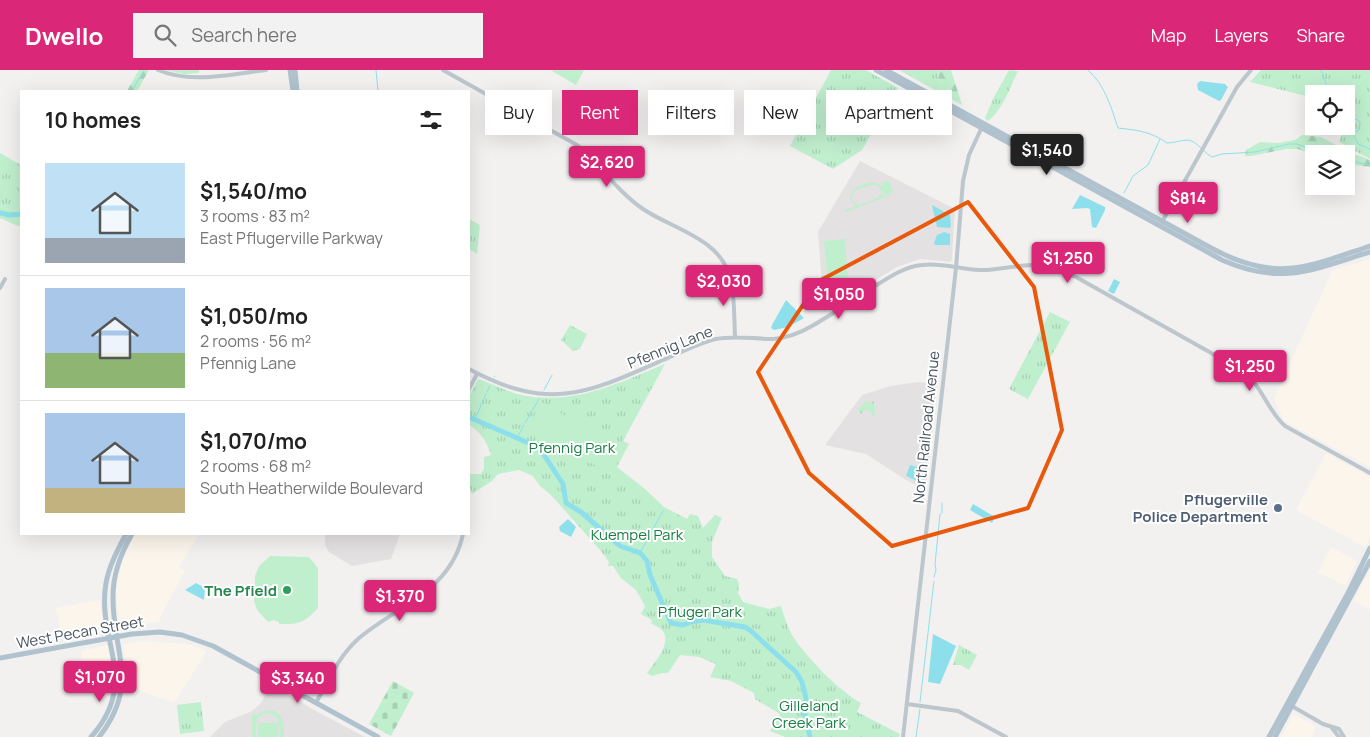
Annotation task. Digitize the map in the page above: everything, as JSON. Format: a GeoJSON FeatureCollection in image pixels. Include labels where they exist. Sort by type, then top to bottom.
{"type":"FeatureCollection","features":[{"type":"Feature","properties":{"kind":"main road"},"geometry":{"type":"LineString","coordinates":[[290,70],[293,90]]}},
{"type":"Feature","properties":{"kind":"main road"},"geometry":{"type":"LineString","coordinates":[[295,70],[297,90]]}},
{"type":"Feature","properties":{"kind":"main road"},"geometry":{"type":"LineString","coordinates":[[876,70],[984,125]]}},
{"type":"Feature","properties":{"kind":"main road"},"geometry":{"type":"LineString","coordinates":[[886,70],[1230,264],[1267,274],[1291,274],[1311,270],[1370,252]]}},
{"type":"Feature","properties":{"kind":"main road"},"geometry":{"type":"LineString","coordinates":[[1161,224],[1229,258],[1255,267],[1271,269],[1290,269],[1307,266],[1370,246]]}},
{"type":"Feature","properties":{"kind":"main road"},"geometry":{"type":"LineString","coordinates":[[118,685],[105,596],[109,572],[117,550],[125,535]]}},
{"type":"Feature","properties":{"kind":"main road"},"geometry":{"type":"LineString","coordinates":[[94,737],[112,717],[122,667],[113,605],[115,574],[123,551],[131,535]]}},
{"type":"Feature","properties":{"kind":"main road"},"geometry":{"type":"LineString","coordinates":[[1275,737],[1370,548]]}},
{"type":"Feature","properties":{"kind":"main road"},"geometry":{"type":"LineString","coordinates":[[1269,737],[1290,705],[1370,561]]}},
{"type":"Feature","properties":{"kind":"main road"},"geometry":{"type":"LineString","coordinates":[[109,572],[115,574]]}},
{"type":"Feature","properties":{"kind":"main road","name":"West Pecan Street"},"geometry":{"type":"LineString","coordinates":[[0,658],[144,633],[160,632],[193,638],[213,646],[378,737]]}},
{"type":"Feature","properties":{"kind":"street"},"geometry":{"type":"LineString","coordinates":[[158,70],[190,78],[266,70]]}},
{"type":"Feature","properties":{"kind":"street"},"geometry":{"type":"LineString","coordinates":[[443,70],[577,145],[635,203],[652,215],[712,249],[724,262],[731,280],[734,336]]}},
{"type":"Feature","properties":{"kind":"street"},"geometry":{"type":"LineString","coordinates":[[1161,224],[1237,87],[1251,70]]}},
{"type":"Feature","properties":{"kind":"street","name":"North Railroad Avenue"},"geometry":{"type":"LineString","coordinates":[[903,737],[966,168],[973,145],[984,125]]}},
{"type":"Feature","properties":{"kind":"street","name":"Pfennig Lane"},"geometry":{"type":"LineString","coordinates":[[470,370],[492,382],[518,390],[541,394],[588,391],[614,382],[710,340],[734,336],[773,339],[791,336],[812,326],[905,269],[928,264],[984,270],[1037,264],[1051,266],[1067,273],[1245,372],[1253,380],[1274,414],[1285,426],[1370,473]]}},
{"type":"Feature","properties":{"kind":"street"},"geometry":{"type":"LineString","coordinates":[[0,288],[5,279]]}},
{"type":"Feature","properties":{"kind":"street"},"geometry":{"type":"LineString","coordinates":[[470,387],[477,374]]}},
{"type":"Feature","properties":{"kind":"street"},"geometry":{"type":"LineString","coordinates":[[316,702],[338,663],[350,648],[367,633],[421,596],[441,578],[455,558],[463,535]]}},
{"type":"Feature","properties":{"kind":"street"},"geometry":{"type":"LineString","coordinates":[[907,704],[958,711],[1006,737]]}},
{"type":"Feature","properties":{"kind":"street"},"geometry":{"type":"LineString","coordinates":[[1290,705],[1330,727],[1339,737]]}},
{"type":"Feature","properties":{"kind":"street"},"geometry":{"type":"LineString","coordinates":[[1330,727],[1339,729],[1344,737]]}},
{"type":"Feature","properties":{"kind":"highlighted area"},"geometry":{"type":"Polygon","coordinates":[[[968,202],[1034,287],[1062,430],[1028,508],[892,546],[809,473],[758,372],[819,281],[968,202]]]}},
{"type":"Feature","properties":{"kind":"shaded area"},"geometry":{"type":"Polygon","coordinates":[[[860,161],[955,209],[952,258],[951,262],[920,259],[897,267],[824,311],[818,232],[860,161]]]}},
{"type":"Feature","properties":{"kind":"shaded area"},"geometry":{"type":"Polygon","coordinates":[[[1370,259],[1370,467],[1284,421],[1274,399],[1332,271],[1370,259]]]}},
{"type":"Feature","properties":{"kind":"shaded area"},"geometry":{"type":"Polygon","coordinates":[[[918,382],[937,384],[927,481],[923,485],[920,487],[906,480],[866,454],[825,445],[862,395],[891,386],[918,382]]]}},
{"type":"Feature","properties":{"kind":"shaded area"},"geometry":{"type":"Polygon","coordinates":[[[1326,453],[1370,477],[1370,538],[1365,547],[1296,510],[1326,453]]]}},
{"type":"Feature","properties":{"kind":"shaded area"},"geometry":{"type":"Polygon","coordinates":[[[134,535],[198,536],[179,567],[185,571],[159,622],[119,627],[116,594],[123,558],[134,535]]]}},
{"type":"Feature","properties":{"kind":"shaded area"},"geometry":{"type":"Polygon","coordinates":[[[325,535],[400,535],[391,559],[352,566],[329,552],[325,545],[325,535]]]}},
{"type":"Feature","properties":{"kind":"shaded area"},"geometry":{"type":"Polygon","coordinates":[[[1331,547],[1357,561],[1345,586],[1318,572],[1331,547]]]}},
{"type":"Feature","properties":{"kind":"shaded area"},"geometry":{"type":"Polygon","coordinates":[[[1370,570],[1370,610],[1354,601],[1370,570]]]}},
{"type":"Feature","properties":{"kind":"shaded area"},"geometry":{"type":"Polygon","coordinates":[[[100,600],[104,631],[62,639],[56,608],[100,600]]]}},
{"type":"Feature","properties":{"kind":"shaded area"},"geometry":{"type":"Polygon","coordinates":[[[142,641],[188,644],[207,651],[174,703],[136,689],[125,687],[126,670],[123,644],[142,641]]]}},
{"type":"Feature","properties":{"kind":"shaded area"},"geometry":{"type":"Polygon","coordinates":[[[108,645],[113,671],[111,687],[85,681],[81,651],[108,645]]]}},
{"type":"Feature","properties":{"kind":"shaded area"},"geometry":{"type":"Polygon","coordinates":[[[272,685],[365,737],[210,737],[225,722],[252,711],[260,704],[272,685]]]}},
{"type":"Feature","properties":{"kind":"shaded area"},"geometry":{"type":"Polygon","coordinates":[[[1293,714],[1316,726],[1312,737],[1281,737],[1293,714]]]}},
{"type":"Feature","properties":{"kind":"green space"},"geometry":{"type":"Polygon","coordinates":[[[139,70],[149,70],[138,90],[128,90],[139,70]]]}},
{"type":"Feature","properties":{"kind":"green space"},"geometry":{"type":"Polygon","coordinates":[[[165,70],[199,70],[199,73],[184,74],[165,70]]]}},
{"type":"Feature","properties":{"kind":"green space"},"geometry":{"type":"Polygon","coordinates":[[[553,70],[584,70],[576,85],[553,70]]]}},
{"type":"Feature","properties":{"kind":"green space"},"geometry":{"type":"Polygon","coordinates":[[[831,70],[866,70],[898,88],[897,90],[826,90],[826,135],[871,135],[862,150],[833,169],[790,146],[796,135],[816,135],[816,98],[831,70]]]}},
{"type":"Feature","properties":{"kind":"green space"},"geometry":{"type":"Polygon","coordinates":[[[899,70],[937,70],[943,90],[935,90],[899,70]]]}},
{"type":"Feature","properties":{"kind":"green space"},"geometry":{"type":"Polygon","coordinates":[[[937,70],[951,70],[962,105],[952,99],[952,90],[943,90],[937,70]]]}},
{"type":"Feature","properties":{"kind":"green space"},"geometry":{"type":"Polygon","coordinates":[[[1009,70],[1018,71],[1001,106],[987,121],[985,118],[994,97],[1009,70]]]}},
{"type":"Feature","properties":{"kind":"green space"},"geometry":{"type":"Polygon","coordinates":[[[1261,70],[1370,70],[1370,159],[1355,151],[1355,145],[1344,145],[1339,142],[1342,135],[1355,135],[1355,85],[1305,85],[1305,96],[1250,82],[1261,70]]]}},
{"type":"Feature","properties":{"kind":"green space"},"geometry":{"type":"Polygon","coordinates":[[[1302,135],[1321,137],[1336,145],[1305,145],[1305,152],[1298,149],[1286,149],[1245,156],[1246,150],[1260,142],[1279,143],[1295,140],[1302,135]]]}},
{"type":"Feature","properties":{"kind":"green space"},"geometry":{"type":"Polygon","coordinates":[[[0,153],[20,164],[20,213],[0,206],[0,153]]]}},
{"type":"Feature","properties":{"kind":"green space"},"geometry":{"type":"Polygon","coordinates":[[[1355,154],[1370,160],[1370,167],[1355,165],[1355,154]]]}},
{"type":"Feature","properties":{"kind":"green space"},"geometry":{"type":"Polygon","coordinates":[[[889,181],[893,192],[885,195],[883,189],[882,196],[891,195],[846,212],[845,210],[856,206],[851,201],[850,196],[856,188],[872,183],[877,183],[883,187],[881,183],[889,181]],[[877,185],[856,190],[851,196],[853,202],[859,205],[880,196],[880,189],[877,185]]]}},
{"type":"Feature","properties":{"kind":"green space"},"geometry":{"type":"Polygon","coordinates":[[[0,206],[20,213],[20,225],[18,226],[0,218],[0,206]]]}},
{"type":"Feature","properties":{"kind":"green space"},"geometry":{"type":"Polygon","coordinates":[[[470,220],[480,225],[477,254],[470,250],[470,220]]]}},
{"type":"Feature","properties":{"kind":"green space"},"geometry":{"type":"Polygon","coordinates":[[[845,239],[848,282],[828,284],[824,241],[845,239]]]}},
{"type":"Feature","properties":{"kind":"green space"},"geometry":{"type":"Polygon","coordinates":[[[1050,312],[1070,322],[1028,399],[1009,389],[1050,312]]]}},
{"type":"Feature","properties":{"kind":"green space"},"geometry":{"type":"Polygon","coordinates":[[[570,325],[587,334],[580,349],[573,351],[561,340],[570,325]]]}},
{"type":"Feature","properties":{"kind":"green space"},"geometry":{"type":"Polygon","coordinates":[[[665,364],[623,441],[629,444],[617,467],[664,507],[687,519],[690,514],[698,516],[703,528],[715,515],[722,518],[712,542],[712,557],[725,576],[737,579],[739,585],[738,593],[743,602],[769,609],[781,606],[790,632],[805,653],[833,682],[861,703],[857,712],[900,734],[899,737],[785,737],[770,731],[780,714],[755,699],[754,693],[731,681],[710,677],[716,664],[699,657],[680,655],[668,673],[652,676],[647,673],[663,649],[665,638],[663,631],[651,623],[652,620],[641,614],[645,606],[636,590],[621,578],[613,566],[608,566],[609,562],[600,550],[551,495],[540,486],[533,476],[519,470],[498,474],[492,481],[472,494],[470,474],[481,474],[484,469],[484,457],[491,455],[481,435],[470,426],[470,394],[478,379],[517,394],[556,398],[593,391],[665,364]]]}},
{"type":"Feature","properties":{"kind":"green space"},"geometry":{"type":"Polygon","coordinates":[[[866,401],[869,403],[874,402],[875,415],[872,415],[866,409],[861,414],[858,410],[866,401]]]}},
{"type":"Feature","properties":{"kind":"green space","name":"Pfennig Park"},"geometry":{"type":"Polygon","coordinates":[[[542,402],[603,438],[607,435],[623,444],[607,473],[529,424],[542,402]]]}},
{"type":"Feature","properties":{"kind":"green space","name":"The Pfield"},"geometry":{"type":"Polygon","coordinates":[[[270,556],[309,557],[318,568],[318,608],[300,622],[279,624],[279,622],[273,620],[268,622],[257,610],[254,601],[255,576],[259,566],[270,556]]]}},
{"type":"Feature","properties":{"kind":"green space"},"geometry":{"type":"Polygon","coordinates":[[[959,645],[977,655],[969,670],[961,665],[953,665],[959,645]]]}},
{"type":"Feature","properties":{"kind":"green space"},"geometry":{"type":"Polygon","coordinates":[[[393,681],[414,693],[391,736],[369,724],[393,681]]]}},
{"type":"Feature","properties":{"kind":"green space"},"geometry":{"type":"Polygon","coordinates":[[[201,702],[204,731],[180,734],[177,705],[201,702]]]}},
{"type":"Feature","properties":{"kind":"green space"},"geometry":{"type":"Polygon","coordinates":[[[267,710],[276,712],[282,718],[284,737],[280,737],[278,719],[275,716],[265,714],[257,720],[256,737],[252,737],[252,714],[256,715],[267,710]]]}},
{"type":"Feature","properties":{"kind":"green space"},"geometry":{"type":"Polygon","coordinates":[[[258,723],[278,723],[278,737],[258,737],[258,723]]]}},
{"type":"Feature","properties":{"kind":"water"},"geometry":{"type":"Polygon","coordinates":[[[1200,81],[1225,84],[1228,87],[1219,101],[1198,90],[1197,84],[1200,81]]]}},
{"type":"Feature","properties":{"kind":"water"},"geometry":{"type":"Polygon","coordinates":[[[1080,195],[1105,207],[1096,228],[1092,227],[1090,209],[1072,209],[1080,195]]]}},
{"type":"Feature","properties":{"kind":"water"},"geometry":{"type":"Polygon","coordinates":[[[932,205],[950,215],[951,226],[949,228],[937,227],[932,205]]]}},
{"type":"Feature","properties":{"kind":"water"},"geometry":{"type":"Polygon","coordinates":[[[944,232],[950,234],[950,245],[935,245],[937,235],[944,232]]]}},
{"type":"Feature","properties":{"kind":"water"},"geometry":{"type":"Polygon","coordinates":[[[1114,279],[1120,282],[1114,294],[1108,291],[1114,279]]]}},
{"type":"Feature","properties":{"kind":"water"},"geometry":{"type":"Polygon","coordinates":[[[786,300],[804,318],[788,327],[774,330],[771,328],[772,325],[786,300]]]}},
{"type":"Feature","properties":{"kind":"water"},"geometry":{"type":"Polygon","coordinates":[[[910,465],[921,468],[919,482],[906,476],[910,465]]]}},
{"type":"Feature","properties":{"kind":"water"},"geometry":{"type":"Polygon","coordinates":[[[973,504],[995,517],[992,523],[970,510],[973,504]]]}},
{"type":"Feature","properties":{"kind":"water"},"geometry":{"type":"Polygon","coordinates":[[[568,519],[576,527],[571,537],[560,531],[559,527],[568,519]]]}},
{"type":"Feature","properties":{"kind":"water"},"geometry":{"type":"Polygon","coordinates":[[[196,583],[205,588],[204,600],[185,590],[196,583]]]}},
{"type":"Feature","properties":{"kind":"water"},"geometry":{"type":"Polygon","coordinates":[[[933,634],[956,646],[940,684],[928,682],[933,634]]]}},
{"type":"Feature","properties":{"kind":"waterway"},"geometry":{"type":"LineString","coordinates":[[133,90],[144,70]]}},
{"type":"Feature","properties":{"kind":"waterway"},"geometry":{"type":"LineString","coordinates":[[376,70],[378,90]]}},
{"type":"Feature","properties":{"kind":"waterway"},"geometry":{"type":"LineString","coordinates":[[1088,70],[1103,89],[1118,128],[1144,132],[1156,136],[1167,143],[1188,140],[1212,157],[1222,154],[1255,152],[1289,144],[1305,147]]}},
{"type":"Feature","properties":{"kind":"waterway"},"geometry":{"type":"LineString","coordinates":[[1321,70],[1327,85]]}},
{"type":"Feature","properties":{"kind":"waterway"},"geometry":{"type":"LineString","coordinates":[[1355,119],[1360,123],[1359,130],[1355,132]]}},
{"type":"Feature","properties":{"kind":"waterway"},"geometry":{"type":"LineString","coordinates":[[1353,135],[1358,144],[1370,149]]}},
{"type":"Feature","properties":{"kind":"waterway"},"geometry":{"type":"LineString","coordinates":[[1124,193],[1133,176],[1148,165],[1160,139]]}},
{"type":"Feature","properties":{"kind":"waterway"},"geometry":{"type":"LineString","coordinates":[[1355,162],[1370,165]]}},
{"type":"Feature","properties":{"kind":"waterway"},"geometry":{"type":"LineString","coordinates":[[0,213],[9,215],[20,214]]}},
{"type":"Feature","properties":{"kind":"waterway"},"geometry":{"type":"LineString","coordinates":[[544,390],[552,375]]}},
{"type":"Feature","properties":{"kind":"waterway"},"geometry":{"type":"LineString","coordinates":[[487,392],[490,386]]}},
{"type":"Feature","properties":{"kind":"waterway"},"geometry":{"type":"LineString","coordinates":[[475,419],[486,394]]}},
{"type":"Feature","properties":{"kind":"waterway"},"geometry":{"type":"LineString","coordinates":[[525,423],[539,399]]}},
{"type":"Feature","properties":{"kind":"waterway"},"geometry":{"type":"LineString","coordinates":[[470,417],[533,445],[542,452],[563,484],[566,503],[581,512],[620,546],[640,553],[647,561],[650,575],[671,623],[683,625],[703,620],[745,627],[796,672],[802,682],[806,698],[804,711],[810,737]]}},
{"type":"Feature","properties":{"kind":"waterway"},"geometry":{"type":"LineString","coordinates":[[517,438],[524,425]]}},
{"type":"Feature","properties":{"kind":"waterway"},"geometry":{"type":"LineString","coordinates":[[942,503],[942,513]]}},
{"type":"Feature","properties":{"kind":"waterway"},"geometry":{"type":"LineString","coordinates":[[640,553],[663,511]]}},
{"type":"Feature","properties":{"kind":"waterway"},"geometry":{"type":"LineString","coordinates":[[934,577],[940,514]]}},
{"type":"Feature","properties":{"kind":"waterway"},"geometry":{"type":"LineString","coordinates":[[920,702],[934,581]]}},
{"type":"Feature","properties":{"kind":"waterway"},"geometry":{"type":"LineString","coordinates":[[916,737],[920,709]]}},
{"type":"Feature","properties":{"kind":"place","name":"Pflugerville Police Department"},"geometry":{"type":"Point","coordinates":[1278,508]}},
{"type":"Feature","properties":{"kind":"place","name":"The Pfield"},"geometry":{"type":"Point","coordinates":[287,590]}},
{"type":"Feature","properties":{"kind":"park label","name":"Kuempel Park"},"geometry":{"type":"Point","coordinates":[637,534]}},
{"type":"Feature","properties":{"kind":"park label","name":"Pfluger Park"},"geometry":{"type":"Point","coordinates":[700,611]}},
{"type":"Feature","properties":{"kind":"park label","name":"Gilleland Creek Park"},"geometry":{"type":"Point","coordinates":[809,714]}}]}
